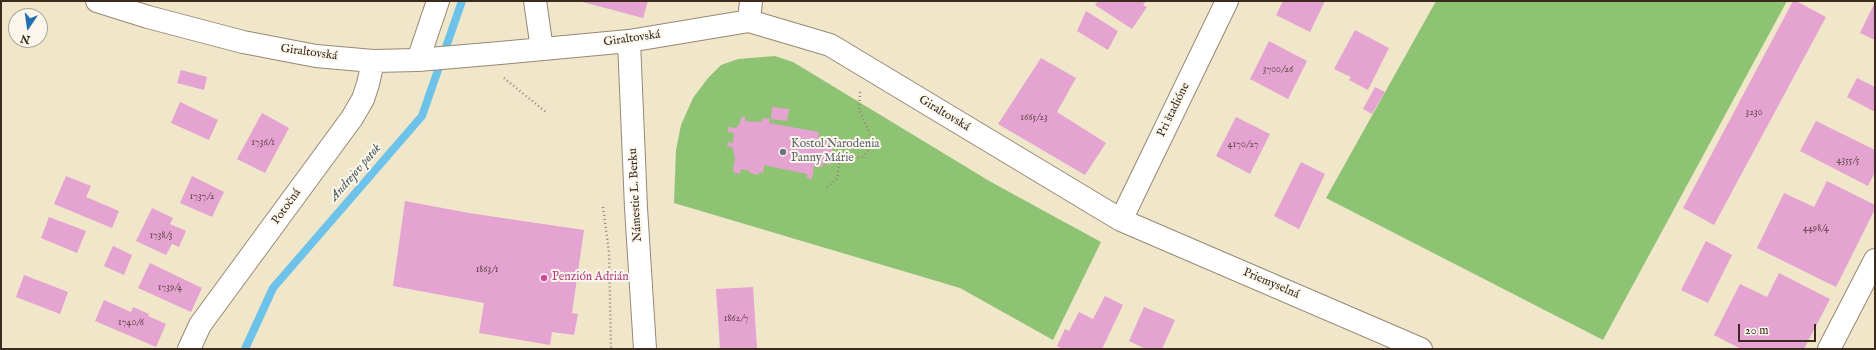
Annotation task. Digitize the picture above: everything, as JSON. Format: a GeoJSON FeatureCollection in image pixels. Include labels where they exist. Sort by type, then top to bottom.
{"type":"FeatureCollection","features":[{"type":"Feature","properties":{"kind":"street","name":"Giraltovská"},"geometry":{"type":"LineString","coordinates":[[97,1],[154,19],[243,42],[316,56],[373,61],[418,60],[629,41],[750,11],[830,46],[1121,220]]}},
{"type":"Feature","properties":{"kind":"street"},"geometry":{"type":"LineString","coordinates":[[418,60],[438,1]]}},
{"type":"Feature","properties":{"kind":"street"},"geometry":{"type":"LineString","coordinates":[[535,1],[542,49]]}},
{"type":"Feature","properties":{"kind":"street","name":"Pri štadióne"},"geometry":{"type":"LineString","coordinates":[[1121,220],[1227,1]]}},
{"type":"Feature","properties":{"kind":"street","name":"Námestie L. Berku"},"geometry":{"type":"LineString","coordinates":[[629,41],[636,208],[645,349]]}},
{"type":"Feature","properties":{"kind":"street","name":"Potočná"},"geometry":{"type":"LineString","coordinates":[[189,349],[200,325],[352,118],[363,99],[373,61]]}},
{"type":"Feature","properties":{"kind":"street","name":"Priemyselná"},"geometry":{"type":"LineString","coordinates":[[1121,220],[1399,344],[1421,349]]}},
{"type":"Feature","properties":{"kind":"street"},"geometry":{"type":"LineString","coordinates":[[1829,349],[1875,260]]}},
{"type":"Feature","properties":{"kind":"path"},"geometry":{"type":"LineString","coordinates":[[502,76],[547,113]]}},
{"type":"Feature","properties":{"kind":"path"},"geometry":{"type":"LineString","coordinates":[[826,187],[837,179],[840,158],[862,157],[874,144],[859,109],[860,88]]}},
{"type":"Feature","properties":{"kind":"path"},"geometry":{"type":"LineString","coordinates":[[603,207],[609,252],[611,349]]}},
{"type":"Feature","properties":{"kind":"green space"},"geometry":{"type":"Polygon","coordinates":[[[1436,1],[1787,1],[1603,340],[1326,198],[1436,1]]]}},
{"type":"Feature","properties":{"kind":"green space"},"geometry":{"type":"Polygon","coordinates":[[[775,56],[793,62],[991,182],[1101,242],[1053,340],[960,288],[674,203],[676,150],[681,125],[693,98],[708,78],[721,65],[738,59],[775,56]]]}},
{"type":"Feature","properties":{"kind":"building"},"geometry":{"type":"Polygon","coordinates":[[[579,1],[648,1],[643,18],[579,1]]]}},
{"type":"Feature","properties":{"kind":"building"},"geometry":{"type":"Polygon","coordinates":[[[1098,1],[1146,1],[1143,5],[1147,7],[1132,29],[1095,5],[1098,1]]]}},
{"type":"Feature","properties":{"kind":"building"},"geometry":{"type":"Polygon","coordinates":[[[1283,1],[1325,1],[1310,32],[1276,15],[1283,1]]]}},
{"type":"Feature","properties":{"kind":"building"},"geometry":{"type":"Polygon","coordinates":[[[1793,1],[1796,1],[1826,17],[1714,225],[1683,208],[1793,1]]]}},
{"type":"Feature","properties":{"kind":"building"},"geometry":{"type":"Polygon","coordinates":[[[1875,2],[1875,40],[1860,33],[1875,2]]]}},
{"type":"Feature","properties":{"kind":"building"},"geometry":{"type":"Polygon","coordinates":[[[1086,11],[1118,31],[1108,50],[1077,31],[1086,11]]]}},
{"type":"Feature","properties":{"kind":"building"},"geometry":{"type":"Polygon","coordinates":[[[1355,30],[1389,48],[1368,90],[1349,80],[1351,77],[1334,69],[1355,30]]]}},
{"type":"Feature","properties":{"kind":"building"},"geometry":{"type":"Polygon","coordinates":[[[1269,41],[1307,61],[1288,99],[1250,79],[1269,41]]]}},
{"type":"Feature","properties":{"kind":"building"},"geometry":{"type":"Polygon","coordinates":[[[1041,58],[1076,78],[1057,112],[1106,143],[1085,175],[998,124],[1041,58]]]}},
{"type":"Feature","properties":{"kind":"building"},"geometry":{"type":"Polygon","coordinates":[[[181,70],[207,77],[204,90],[177,83],[181,70]]]}},
{"type":"Feature","properties":{"kind":"building"},"geometry":{"type":"Polygon","coordinates":[[[1857,78],[1875,87],[1875,112],[1847,97],[1857,78]]]}},
{"type":"Feature","properties":{"kind":"building"},"geometry":{"type":"Polygon","coordinates":[[[1375,87],[1385,92],[1372,114],[1363,109],[1375,87]]]}},
{"type":"Feature","properties":{"kind":"building"},"geometry":{"type":"Polygon","coordinates":[[[180,102],[218,120],[209,140],[171,123],[180,102]]]}},
{"type":"Feature","properties":{"kind":"building"},"geometry":{"type":"Polygon","coordinates":[[[772,107],[789,109],[787,121],[771,119],[772,107]]]}},
{"type":"Feature","properties":{"kind":"building"},"geometry":{"type":"Polygon","coordinates":[[[262,113],[289,128],[265,173],[237,159],[262,113]]]}},
{"type":"Feature","properties":{"kind":"building","name":"Kostol Narodenia Panny Márie"},"geometry":{"type":"Polygon","coordinates":[[[741,117],[745,117],[745,121],[762,122],[763,118],[770,119],[769,123],[819,132],[818,141],[833,143],[830,165],[823,163],[822,167],[814,166],[812,179],[807,178],[807,174],[764,165],[763,173],[759,172],[758,175],[741,169],[740,174],[733,172],[735,157],[732,147],[727,146],[728,142],[733,143],[734,133],[728,132],[728,127],[736,128],[740,123],[741,117]]]}},
{"type":"Feature","properties":{"kind":"building"},"geometry":{"type":"Polygon","coordinates":[[[1236,117],[1270,134],[1250,174],[1216,156],[1236,117]]]}},
{"type":"Feature","properties":{"kind":"building"},"geometry":{"type":"Polygon","coordinates":[[[1816,121],[1875,150],[1875,172],[1868,186],[1800,151],[1816,121]]]}},
{"type":"Feature","properties":{"kind":"building"},"geometry":{"type":"Polygon","coordinates":[[[1301,162],[1325,174],[1299,229],[1274,216],[1301,162]]]}},
{"type":"Feature","properties":{"kind":"building"},"geometry":{"type":"Polygon","coordinates":[[[66,176],[91,186],[86,197],[119,211],[112,228],[54,204],[66,176]]]}},
{"type":"Feature","properties":{"kind":"building"},"geometry":{"type":"Polygon","coordinates":[[[192,176],[224,192],[212,217],[180,203],[192,176]]]}},
{"type":"Feature","properties":{"kind":"building"},"geometry":{"type":"Polygon","coordinates":[[[1827,181],[1875,205],[1875,209],[1836,287],[1757,248],[1784,193],[1814,207],[1827,181]]]}},
{"type":"Feature","properties":{"kind":"building"},"geometry":{"type":"Polygon","coordinates":[[[405,201],[469,213],[584,230],[572,313],[578,314],[574,335],[552,332],[550,345],[479,333],[484,303],[393,286],[405,201]]]}},
{"type":"Feature","properties":{"kind":"building"},"geometry":{"type":"Polygon","coordinates":[[[152,208],[173,218],[170,224],[186,231],[179,247],[172,244],[166,255],[136,241],[152,208]]]}},
{"type":"Feature","properties":{"kind":"building"},"geometry":{"type":"Polygon","coordinates":[[[49,217],[86,231],[77,253],[41,238],[49,217]]]}},
{"type":"Feature","properties":{"kind":"building"},"geometry":{"type":"Polygon","coordinates":[[[1706,241],[1732,255],[1708,303],[1681,290],[1706,241]]]}},
{"type":"Feature","properties":{"kind":"building"},"geometry":{"type":"Polygon","coordinates":[[[113,246],[132,255],[124,275],[104,266],[113,246]]]}},
{"type":"Feature","properties":{"kind":"building"},"geometry":{"type":"Polygon","coordinates":[[[150,263],[202,288],[191,312],[138,288],[150,263]]]}},
{"type":"Feature","properties":{"kind":"building"},"geometry":{"type":"Polygon","coordinates":[[[1779,273],[1830,299],[1804,349],[1741,349],[1714,335],[1740,284],[1767,297],[1779,273]]]}},
{"type":"Feature","properties":{"kind":"building"},"geometry":{"type":"Polygon","coordinates":[[[24,275],[68,292],[60,314],[16,297],[24,275]]]}},
{"type":"Feature","properties":{"kind":"building"},"geometry":{"type":"Polygon","coordinates":[[[753,287],[757,349],[720,349],[716,289],[753,287]]]}},
{"type":"Feature","properties":{"kind":"building"},"geometry":{"type":"Polygon","coordinates":[[[1105,296],[1123,305],[1102,349],[1063,349],[1057,346],[1065,329],[1069,331],[1079,312],[1093,319],[1105,296]]]}},
{"type":"Feature","properties":{"kind":"building"},"geometry":{"type":"Polygon","coordinates":[[[104,300],[131,312],[133,307],[166,324],[156,347],[95,321],[104,300]]]}},
{"type":"Feature","properties":{"kind":"building"},"geometry":{"type":"Polygon","coordinates":[[[1144,307],[1175,320],[1162,349],[1146,349],[1129,341],[1144,307]]]}},
{"type":"Feature","properties":{"kind":"waterway","name":"Andrejov potok"},"geometry":{"type":"LineString","coordinates":[[245,349],[273,288],[422,116],[462,1]]}},
{"type":"Feature","properties":{"kind":"place","name":"Kostol Narodenia Panny Márie"},"geometry":{"type":"Point","coordinates":[783,152]}},
{"type":"Feature","properties":{"kind":"place","name":"Penzión Adrián"},"geometry":{"type":"Point","coordinates":[544,278]}}]}
